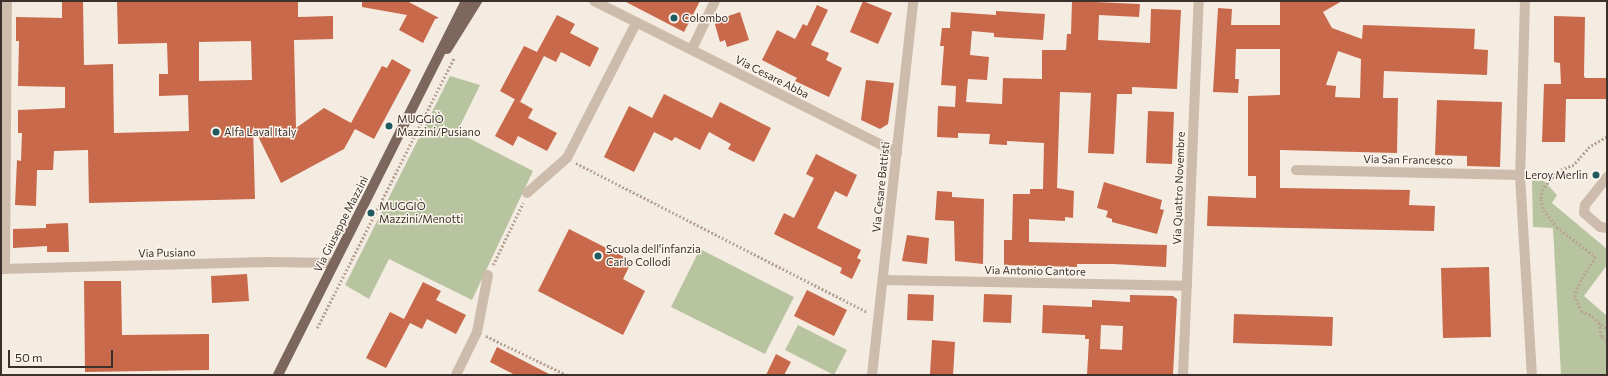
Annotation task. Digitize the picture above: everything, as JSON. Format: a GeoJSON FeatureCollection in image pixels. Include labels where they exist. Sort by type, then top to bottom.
{"type":"FeatureCollection","features":[{"type":"Feature","properties":{"kind":"main road","name":"Via Giuseppe Mazzini"},"geometry":{"type":"LineString","coordinates":[[278,375],[466,1]]}},
{"type":"Feature","properties":{"kind":"main road","name":"Via Giuseppe Mazzini"},"geometry":{"type":"LineString","coordinates":[[425,83],[478,1]]}},
{"type":"Feature","properties":{"kind":"street"},"geometry":{"type":"LineString","coordinates":[[3,269],[4,97],[7,1]]}},
{"type":"Feature","properties":{"kind":"street","name":"Via Cesare Abba"},"geometry":{"type":"LineString","coordinates":[[594,1],[897,153]]}},
{"type":"Feature","properties":{"kind":"street"},"geometry":{"type":"LineString","coordinates":[[692,50],[715,1]]}},
{"type":"Feature","properties":{"kind":"street","name":"Via Cesare Battisti"},"geometry":{"type":"LineString","coordinates":[[872,375],[913,1]]}},
{"type":"Feature","properties":{"kind":"street","name":"Via Quattro Novembre"},"geometry":{"type":"LineString","coordinates":[[1183,375],[1199,1]]}},
{"type":"Feature","properties":{"kind":"street"},"geometry":{"type":"LineString","coordinates":[[1525,1],[1520,175],[1532,375]]}},
{"type":"Feature","properties":{"kind":"street"},"geometry":{"type":"LineString","coordinates":[[527,194],[567,158],[636,23]]}},
{"type":"Feature","properties":{"kind":"street","name":"Via San Francesco"},"geometry":{"type":"LineString","coordinates":[[1296,170],[1520,175]]}},
{"type":"Feature","properties":{"kind":"street"},"geometry":{"type":"LineString","coordinates":[[1607,177],[1585,206],[1584,213],[1600,227],[1607,228]]}},
{"type":"Feature","properties":{"kind":"street","name":"Via Pusiano"},"geometry":{"type":"LineString","coordinates":[[3,269],[270,262],[334,263]]}},
{"type":"Feature","properties":{"kind":"street"},"geometry":{"type":"LineString","coordinates":[[456,375],[477,332],[488,275]]}},
{"type":"Feature","properties":{"kind":"street","name":"Via Antonio Cantore"},"geometry":{"type":"LineString","coordinates":[[883,280],[1187,286]]}},
{"type":"Feature","properties":{"kind":"path"},"geometry":{"type":"LineString","coordinates":[[313,335],[457,53]]}},
{"type":"Feature","properties":{"kind":"path"},"geometry":{"type":"LineString","coordinates":[[1607,137],[1590,147],[1574,165],[1559,171],[1542,189],[1541,199],[1544,210],[1557,227],[1596,257],[1581,280],[1575,295],[1581,311],[1590,314],[1607,329]]}},
{"type":"Feature","properties":{"kind":"path"},"geometry":{"type":"LineString","coordinates":[[567,158],[878,318]]}},
{"type":"Feature","properties":{"kind":"path"},"geometry":{"type":"LineString","coordinates":[[488,275],[527,194]]}},
{"type":"Feature","properties":{"kind":"path"},"geometry":{"type":"LineString","coordinates":[[1599,322],[1602,337],[1607,340]]}},
{"type":"Feature","properties":{"kind":"path"},"geometry":{"type":"LineString","coordinates":[[477,332],[567,375]]}},
{"type":"Feature","properties":{"kind":"green space"},"geometry":{"type":"Polygon","coordinates":[[[450,76],[480,85],[457,132],[533,171],[472,300],[389,259],[369,299],[345,285],[450,76]]]}},
{"type":"Feature","properties":{"kind":"green space"},"geometry":{"type":"Polygon","coordinates":[[[1532,180],[1544,181],[1557,195],[1552,203],[1607,249],[1607,265],[1584,296],[1607,316],[1607,375],[1561,375],[1553,228],[1533,227],[1532,180]]]}},
{"type":"Feature","properties":{"kind":"green space"},"geometry":{"type":"Polygon","coordinates":[[[700,249],[794,297],[765,354],[671,307],[700,249]]]}},
{"type":"Feature","properties":{"kind":"green space"},"geometry":{"type":"Polygon","coordinates":[[[798,325],[847,350],[834,375],[785,350],[798,325]]]}},
{"type":"Feature","properties":{"kind":"building"},"geometry":{"type":"Polygon","coordinates":[[[62,1],[83,1],[84,65],[113,64],[114,133],[189,131],[188,95],[159,96],[159,74],[168,74],[167,43],[118,44],[117,1],[298,1],[298,17],[333,16],[333,39],[294,40],[296,128],[324,108],[351,123],[382,66],[387,68],[392,59],[411,70],[374,139],[355,129],[344,149],[281,183],[253,126],[255,199],[89,203],[88,150],[54,151],[53,170],[37,170],[36,206],[15,205],[17,160],[21,161],[22,133],[18,133],[18,110],[65,108],[65,87],[18,86],[19,41],[16,41],[16,17],[62,18],[62,1]],[[251,41],[199,42],[199,81],[252,80],[251,41]]]}},
{"type":"Feature","properties":{"kind":"building"},"geometry":{"type":"Polygon","coordinates":[[[362,1],[407,1],[439,18],[435,19],[423,43],[399,30],[407,15],[362,7],[362,1]]]}},
{"type":"Feature","properties":{"kind":"building","name":"Colombo"},"geometry":{"type":"Polygon","coordinates":[[[624,1],[700,1],[684,32],[624,1]]]}},
{"type":"Feature","properties":{"kind":"building"},"geometry":{"type":"Polygon","coordinates":[[[863,1],[892,13],[878,44],[850,32],[863,1]]]}},
{"type":"Feature","properties":{"kind":"building"},"geometry":{"type":"Polygon","coordinates":[[[1072,1],[1140,4],[1139,17],[1099,15],[1098,40],[1150,43],[1151,9],[1181,10],[1177,89],[1132,87],[1132,94],[1117,94],[1114,154],[1088,153],[1091,93],[1060,92],[1057,188],[1074,191],[1073,218],[1065,217],[1065,221],[1029,219],[1029,242],[1167,245],[1166,267],[1113,264],[1077,264],[1077,267],[1004,265],[1004,240],[1012,240],[1013,194],[1030,194],[1030,189],[1043,189],[1044,143],[1007,141],[1007,145],[989,144],[990,134],[958,133],[958,138],[937,137],[938,106],[955,107],[956,86],[941,85],[944,46],[940,46],[942,28],[950,28],[951,12],[996,15],[996,11],[1045,14],[1043,40],[994,37],[994,33],[972,31],[970,55],[989,57],[987,80],[968,79],[966,102],[1002,104],[1003,78],[1042,79],[1042,50],[1066,50],[1067,34],[1071,34],[1072,1]]]}},
{"type":"Feature","properties":{"kind":"building"},"geometry":{"type":"Polygon","coordinates":[[[1280,1],[1342,1],[1323,12],[1332,28],[1362,39],[1363,25],[1475,29],[1474,49],[1488,50],[1487,75],[1384,71],[1383,98],[1398,98],[1397,153],[1280,150],[1280,188],[1410,190],[1409,205],[1435,206],[1434,231],[1207,226],[1208,196],[1256,198],[1256,176],[1248,176],[1248,96],[1280,95],[1280,49],[1236,49],[1235,79],[1239,79],[1238,93],[1213,92],[1218,8],[1232,9],[1231,25],[1280,25],[1280,1]],[[1338,51],[1326,85],[1336,86],[1335,97],[1360,98],[1361,59],[1338,51]]]}},
{"type":"Feature","properties":{"kind":"building"},"geometry":{"type":"Polygon","coordinates":[[[817,5],[828,10],[811,45],[829,53],[826,60],[842,68],[829,97],[795,81],[797,78],[762,60],[777,30],[795,39],[803,24],[807,26],[817,5]]]}},
{"type":"Feature","properties":{"kind":"building"},"geometry":{"type":"Polygon","coordinates":[[[740,12],[749,40],[727,47],[725,40],[720,42],[714,21],[740,12]]]}},
{"type":"Feature","properties":{"kind":"building"},"geometry":{"type":"Polygon","coordinates":[[[557,15],[575,24],[570,33],[599,48],[590,67],[561,52],[556,62],[544,56],[520,102],[500,91],[524,46],[537,52],[557,15]]]}},
{"type":"Feature","properties":{"kind":"building"},"geometry":{"type":"Polygon","coordinates":[[[1554,16],[1585,17],[1584,76],[1585,78],[1607,78],[1607,99],[1566,99],[1565,142],[1542,142],[1544,84],[1561,84],[1560,63],[1554,62],[1554,16]]]}},
{"type":"Feature","properties":{"kind":"building"},"geometry":{"type":"Polygon","coordinates":[[[866,80],[894,83],[888,124],[880,129],[861,120],[866,80]]]}},
{"type":"Feature","properties":{"kind":"building"},"geometry":{"type":"Polygon","coordinates":[[[664,94],[712,118],[720,102],[771,128],[754,162],[728,149],[731,144],[709,132],[700,150],[675,137],[672,141],[654,132],[634,172],[604,157],[629,106],[652,118],[664,94]]]}},
{"type":"Feature","properties":{"kind":"building"},"geometry":{"type":"Polygon","coordinates":[[[515,99],[533,109],[528,118],[557,133],[547,151],[518,136],[513,146],[495,136],[515,99]]]}},
{"type":"Feature","properties":{"kind":"building"},"geometry":{"type":"Polygon","coordinates":[[[1437,100],[1502,102],[1500,167],[1467,166],[1467,156],[1435,155],[1437,100]]]}},
{"type":"Feature","properties":{"kind":"building"},"geometry":{"type":"Polygon","coordinates":[[[1148,111],[1174,112],[1172,164],[1146,163],[1148,111]]]}},
{"type":"Feature","properties":{"kind":"building"},"geometry":{"type":"Polygon","coordinates":[[[816,154],[857,175],[847,197],[835,191],[817,228],[861,250],[857,258],[861,260],[852,279],[840,273],[842,268],[774,234],[784,213],[794,218],[814,178],[806,174],[816,154]]]}},
{"type":"Feature","properties":{"kind":"building"},"geometry":{"type":"Polygon","coordinates":[[[1104,182],[1162,200],[1160,209],[1164,210],[1157,234],[1112,222],[1112,219],[1106,217],[1108,211],[1097,208],[1104,182]]]}},
{"type":"Feature","properties":{"kind":"building"},"geometry":{"type":"Polygon","coordinates":[[[937,191],[952,192],[952,197],[984,199],[983,264],[955,261],[954,221],[935,220],[937,191]]]}},
{"type":"Feature","properties":{"kind":"building"},"geometry":{"type":"Polygon","coordinates":[[[68,223],[69,252],[47,252],[47,246],[13,248],[13,229],[46,228],[46,224],[68,223]]]}},
{"type":"Feature","properties":{"kind":"building"},"geometry":{"type":"Polygon","coordinates":[[[569,229],[632,261],[623,279],[645,291],[623,335],[538,291],[569,229]]]}},
{"type":"Feature","properties":{"kind":"building"},"geometry":{"type":"Polygon","coordinates":[[[907,235],[929,238],[927,264],[902,261],[907,235]]]}},
{"type":"Feature","properties":{"kind":"building"},"geometry":{"type":"Polygon","coordinates":[[[1489,267],[1491,337],[1443,338],[1441,268],[1489,267]]]}},
{"type":"Feature","properties":{"kind":"building"},"geometry":{"type":"Polygon","coordinates":[[[247,274],[249,301],[212,303],[211,276],[247,274]]]}},
{"type":"Feature","properties":{"kind":"building"},"geometry":{"type":"Polygon","coordinates":[[[84,281],[121,281],[122,335],[209,334],[209,370],[85,372],[84,281]]]}},
{"type":"Feature","properties":{"kind":"building"},"geometry":{"type":"Polygon","coordinates":[[[423,282],[441,291],[436,300],[466,315],[456,334],[427,319],[422,329],[410,323],[386,368],[366,358],[390,312],[404,319],[423,282]]]}},
{"type":"Feature","properties":{"kind":"building"},"geometry":{"type":"Polygon","coordinates":[[[807,290],[847,310],[834,336],[794,316],[807,290]]]}},
{"type":"Feature","properties":{"kind":"building"},"geometry":{"type":"Polygon","coordinates":[[[908,294],[934,295],[933,321],[907,320],[908,294]]]}},
{"type":"Feature","properties":{"kind":"building"},"geometry":{"type":"Polygon","coordinates":[[[984,294],[1012,295],[1011,323],[983,322],[984,294]]]}},
{"type":"Feature","properties":{"kind":"building"},"geometry":{"type":"Polygon","coordinates":[[[1130,295],[1173,296],[1177,299],[1173,375],[1087,375],[1089,339],[1085,339],[1085,335],[1042,333],[1043,305],[1092,307],[1092,300],[1130,302],[1130,295]],[[1101,325],[1100,349],[1122,350],[1123,326],[1101,325]]]}},
{"type":"Feature","properties":{"kind":"building"},"geometry":{"type":"Polygon","coordinates":[[[1234,314],[1333,317],[1332,346],[1233,343],[1234,314]]]}},
{"type":"Feature","properties":{"kind":"building"},"geometry":{"type":"Polygon","coordinates":[[[932,340],[955,342],[953,375],[930,374],[932,340]]]}},
{"type":"Feature","properties":{"kind":"building"},"geometry":{"type":"Polygon","coordinates":[[[497,347],[551,375],[515,375],[490,362],[497,347]]]}},
{"type":"Feature","properties":{"kind":"building"},"geometry":{"type":"Polygon","coordinates":[[[776,354],[791,362],[784,375],[766,375],[776,354]]]}},
{"type":"Feature","properties":{"kind":"place","name":"Colombo"},"geometry":{"type":"Point","coordinates":[674,18]}},
{"type":"Feature","properties":{"kind":"place","name":"MUGGIÒ Mazzini/Pusiano"},"geometry":{"type":"Point","coordinates":[389,126]}},
{"type":"Feature","properties":{"kind":"place","name":"Alfa Laval Italy"},"geometry":{"type":"Point","coordinates":[216,132]}},
{"type":"Feature","properties":{"kind":"place","name":"Leroy Merlin"},"geometry":{"type":"Point","coordinates":[1596,175]}},
{"type":"Feature","properties":{"kind":"place","name":"MUGGIÒ Mazzini/Menotti"},"geometry":{"type":"Point","coordinates":[371,213]}},
{"type":"Feature","properties":{"kind":"place","name":"Scuola dell'infanzia Carlo Collodi"},"geometry":{"type":"Point","coordinates":[598,256]}}]}
